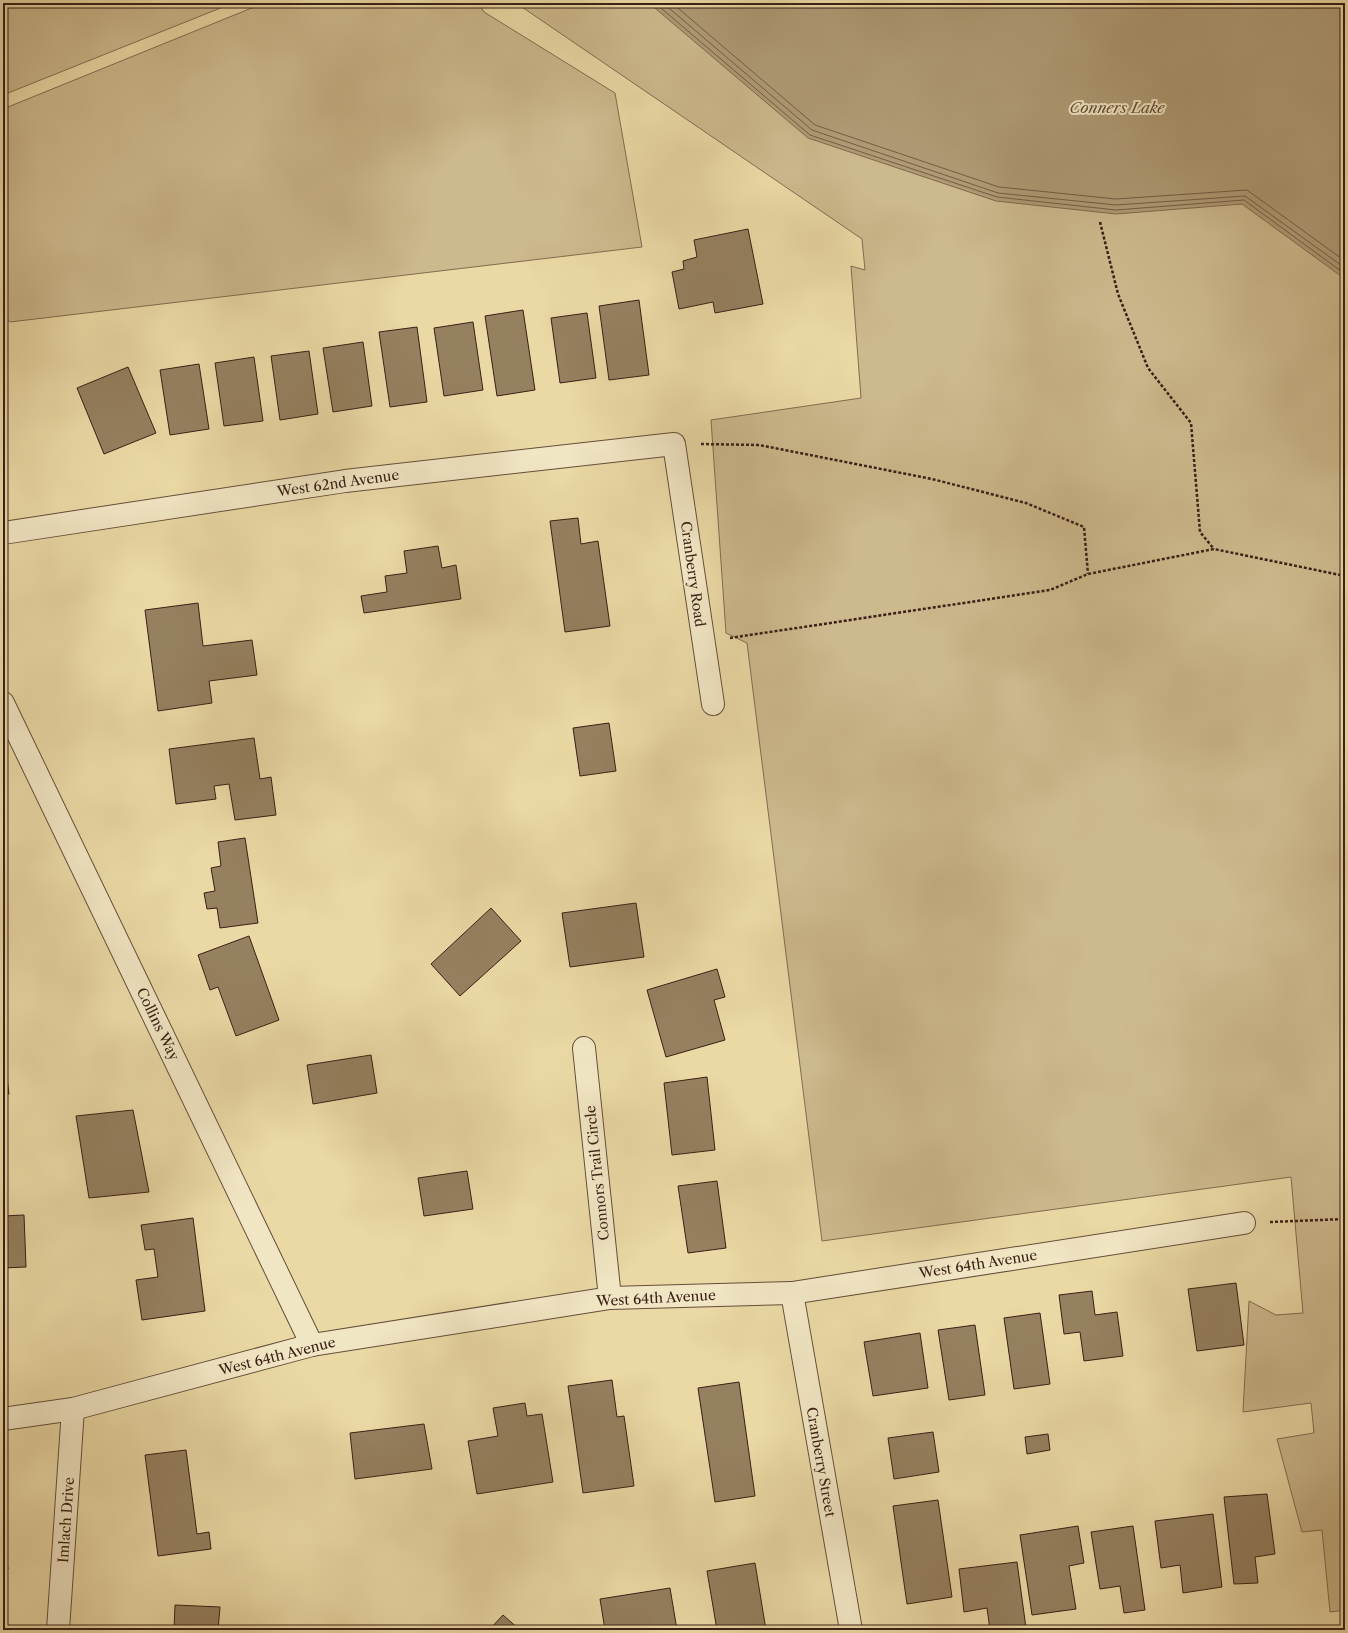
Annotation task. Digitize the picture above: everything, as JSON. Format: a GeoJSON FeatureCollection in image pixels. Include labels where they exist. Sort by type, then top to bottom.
{"type":"FeatureCollection","features":[{"type":"Feature","properties":{"kind":"street","name":"West 62nd Avenue"},"geometry":{"type":"LineString","coordinates":[[3,533],[345,481],[674,444]]}},
{"type":"Feature","properties":{"kind":"street","name":"Cranberry Road"},"geometry":{"type":"LineString","coordinates":[[674,444],[712,704]]}},
{"type":"Feature","properties":{"kind":"street","name":"Collins Way"},"geometry":{"type":"LineString","coordinates":[[3,702],[312,1345]]}},
{"type":"Feature","properties":{"kind":"street","name":"Connors Trail Circle"},"geometry":{"type":"LineString","coordinates":[[584,1048],[610,1298]]}},
{"type":"Feature","properties":{"kind":"street","name":"West 64th Avenue"},"geometry":{"type":"LineString","coordinates":[[3,1419],[73,1409],[312,1345],[610,1298],[792,1293],[1244,1223]]}},
{"type":"Feature","properties":{"kind":"street","name":"Cranberry Street"},"geometry":{"type":"LineString","coordinates":[[792,1293],[851,1630]]}},
{"type":"Feature","properties":{"kind":"street","name":"Imlach Drive"},"geometry":{"type":"LineString","coordinates":[[58,1630],[73,1409]]}},
{"type":"Feature","properties":{"kind":"path"},"geometry":{"type":"LineString","coordinates":[[1100,222],[1118,294],[1148,368],[1191,423],[1200,532],[1214,549]]}},
{"type":"Feature","properties":{"kind":"path"},"geometry":{"type":"LineString","coordinates":[[674,444],[759,445],[932,479],[1026,503],[1084,527],[1088,574]]}},
{"type":"Feature","properties":{"kind":"path"},"geometry":{"type":"LineString","coordinates":[[703,642],[1050,590],[1088,574],[1214,549],[1345,576]]}},
{"type":"Feature","properties":{"kind":"path"},"geometry":{"type":"LineString","coordinates":[[1244,1223],[1345,1219]]}},
{"type":"Feature","properties":{"kind":"shaded area"},"geometry":{"type":"Polygon","coordinates":[[[3,3],[233,3],[3,95],[3,3]]]}},
{"type":"Feature","properties":{"kind":"shaded area"},"geometry":{"type":"Polygon","coordinates":[[[264,3],[478,3],[484,12],[615,93],[642,247],[10,322],[3,316],[3,109],[264,3]]]}},
{"type":"Feature","properties":{"kind":"shaded area"},"geometry":{"type":"Polygon","coordinates":[[[516,3],[1345,3],[1345,1610],[1330,1612],[1322,1530],[1302,1532],[1277,1439],[1314,1433],[1311,1403],[1243,1412],[1249,1301],[1276,1315],[1303,1313],[1291,1177],[822,1241],[747,643],[726,633],[711,420],[861,398],[851,266],[865,270],[862,239],[516,3]]]}},
{"type":"Feature","properties":{"kind":"water","name":"Conners Lake"},"geometry":{"type":"Polygon","coordinates":[[[649,3],[1345,3],[1345,279],[1242,204],[1116,214],[996,201],[808,138],[649,3]]]}},
{"type":"Feature","properties":{"kind":"building"},"geometry":{"type":"Polygon","coordinates":[[[748,229],[763,304],[715,313],[713,302],[679,309],[672,272],[684,269],[683,261],[697,257],[694,240],[748,229]]]}},
{"type":"Feature","properties":{"kind":"building"},"geometry":{"type":"Polygon","coordinates":[[[639,300],[649,375],[609,380],[599,306],[639,300]]]}},
{"type":"Feature","properties":{"kind":"building"},"geometry":{"type":"Polygon","coordinates":[[[523,310],[535,390],[497,396],[485,316],[523,310]]]}},
{"type":"Feature","properties":{"kind":"building"},"geometry":{"type":"Polygon","coordinates":[[[587,313],[596,378],[560,383],[551,318],[587,313]]]}},
{"type":"Feature","properties":{"kind":"building"},"geometry":{"type":"Polygon","coordinates":[[[473,322],[483,390],[444,396],[434,328],[473,322]]]}},
{"type":"Feature","properties":{"kind":"building"},"geometry":{"type":"Polygon","coordinates":[[[417,327],[427,402],[390,407],[379,332],[417,327]]]}},
{"type":"Feature","properties":{"kind":"building"},"geometry":{"type":"Polygon","coordinates":[[[363,342],[372,406],[333,412],[323,348],[363,342]]]}},
{"type":"Feature","properties":{"kind":"building"},"geometry":{"type":"Polygon","coordinates":[[[309,351],[318,414],[280,420],[271,356],[309,351]]]}},
{"type":"Feature","properties":{"kind":"building"},"geometry":{"type":"Polygon","coordinates":[[[254,357],[263,421],[224,426],[215,363],[254,357]]]}},
{"type":"Feature","properties":{"kind":"building"},"geometry":{"type":"Polygon","coordinates":[[[199,364],[209,429],[170,435],[160,370],[199,364]]]}},
{"type":"Feature","properties":{"kind":"building"},"geometry":{"type":"Polygon","coordinates":[[[128,367],[156,433],[104,454],[77,388],[128,367]]]}},
{"type":"Feature","properties":{"kind":"building"},"geometry":{"type":"Polygon","coordinates":[[[578,518],[581,544],[598,541],[610,626],[565,632],[550,521],[578,518]]]}},
{"type":"Feature","properties":{"kind":"building"},"geometry":{"type":"Polygon","coordinates":[[[438,546],[442,568],[456,565],[461,599],[364,613],[361,596],[387,592],[385,576],[407,573],[404,551],[438,546]]]}},
{"type":"Feature","properties":{"kind":"building"},"geometry":{"type":"Polygon","coordinates":[[[198,603],[203,646],[252,640],[257,675],[209,681],[212,703],[158,711],[145,610],[198,603]]]}},
{"type":"Feature","properties":{"kind":"building"},"geometry":{"type":"Polygon","coordinates":[[[609,723],[616,771],[580,776],[573,728],[609,723]]]}},
{"type":"Feature","properties":{"kind":"building"},"geometry":{"type":"Polygon","coordinates":[[[254,738],[260,779],[271,777],[276,815],[235,820],[229,784],[214,786],[216,799],[176,804],[169,749],[254,738]]]}},
{"type":"Feature","properties":{"kind":"building"},"geometry":{"type":"Polygon","coordinates":[[[245,838],[258,923],[220,928],[217,908],[207,909],[204,893],[215,891],[211,868],[221,866],[218,842],[245,838]]]}},
{"type":"Feature","properties":{"kind":"building"},"geometry":{"type":"Polygon","coordinates":[[[636,903],[644,957],[570,967],[562,913],[636,903]]]}},
{"type":"Feature","properties":{"kind":"building"},"geometry":{"type":"Polygon","coordinates":[[[491,908],[521,941],[460,996],[431,964],[491,908]]]}},
{"type":"Feature","properties":{"kind":"building"},"geometry":{"type":"Polygon","coordinates":[[[249,936],[279,1020],[236,1036],[218,987],[210,990],[198,955],[249,936]]]}},
{"type":"Feature","properties":{"kind":"building"},"geometry":{"type":"Polygon","coordinates":[[[717,969],[725,997],[714,1000],[725,1040],[666,1057],[647,990],[717,969]]]}},
{"type":"Feature","properties":{"kind":"building"},"geometry":{"type":"Polygon","coordinates":[[[3,1047],[9,1094],[3,1095],[3,1047]]]}},
{"type":"Feature","properties":{"kind":"building"},"geometry":{"type":"Polygon","coordinates":[[[371,1055],[377,1093],[313,1104],[307,1065],[371,1055]]]}},
{"type":"Feature","properties":{"kind":"building"},"geometry":{"type":"Polygon","coordinates":[[[707,1077],[715,1150],[672,1155],[664,1083],[707,1077]]]}},
{"type":"Feature","properties":{"kind":"building"},"geometry":{"type":"Polygon","coordinates":[[[133,1110],[149,1192],[89,1198],[76,1116],[133,1110]]]}},
{"type":"Feature","properties":{"kind":"building"},"geometry":{"type":"Polygon","coordinates":[[[467,1171],[473,1209],[424,1216],[418,1178],[467,1171]]]}},
{"type":"Feature","properties":{"kind":"building"},"geometry":{"type":"Polygon","coordinates":[[[717,1181],[726,1248],[688,1253],[678,1186],[717,1181]]]}},
{"type":"Feature","properties":{"kind":"building"},"geometry":{"type":"Polygon","coordinates":[[[24,1215],[26,1267],[3,1268],[3,1216],[24,1215]]]}},
{"type":"Feature","properties":{"kind":"building"},"geometry":{"type":"Polygon","coordinates":[[[193,1218],[205,1311],[142,1320],[136,1280],[158,1277],[154,1249],[145,1250],[141,1225],[193,1218]]]}},
{"type":"Feature","properties":{"kind":"building"},"geometry":{"type":"Polygon","coordinates":[[[1236,1283],[1244,1345],[1197,1351],[1188,1289],[1236,1283]]]}},
{"type":"Feature","properties":{"kind":"building"},"geometry":{"type":"Polygon","coordinates":[[[1092,1291],[1095,1315],[1117,1312],[1123,1356],[1084,1361],[1080,1332],[1064,1334],[1059,1295],[1092,1291]]]}},
{"type":"Feature","properties":{"kind":"building"},"geometry":{"type":"Polygon","coordinates":[[[1040,1313],[1050,1384],[1014,1389],[1004,1318],[1040,1313]]]}},
{"type":"Feature","properties":{"kind":"building"},"geometry":{"type":"Polygon","coordinates":[[[975,1325],[985,1395],[949,1400],[938,1330],[975,1325]]]}},
{"type":"Feature","properties":{"kind":"building"},"geometry":{"type":"Polygon","coordinates":[[[920,1333],[928,1388],[873,1396],[864,1342],[920,1333]]]}},
{"type":"Feature","properties":{"kind":"building"},"geometry":{"type":"Polygon","coordinates":[[[612,1380],[617,1417],[624,1416],[634,1486],[583,1493],[568,1386],[612,1380]]]}},
{"type":"Feature","properties":{"kind":"building"},"geometry":{"type":"Polygon","coordinates":[[[739,1382],[755,1496],[715,1502],[698,1388],[739,1382]]]}},
{"type":"Feature","properties":{"kind":"building"},"geometry":{"type":"Polygon","coordinates":[[[525,1403],[527,1416],[542,1414],[553,1482],[477,1494],[468,1441],[498,1436],[493,1408],[525,1403]]]}},
{"type":"Feature","properties":{"kind":"building"},"geometry":{"type":"Polygon","coordinates":[[[424,1424],[432,1469],[355,1479],[350,1433],[424,1424]]]}},
{"type":"Feature","properties":{"kind":"building"},"geometry":{"type":"Polygon","coordinates":[[[933,1432],[939,1472],[894,1479],[888,1438],[933,1432]]]}},
{"type":"Feature","properties":{"kind":"building"},"geometry":{"type":"Polygon","coordinates":[[[1048,1434],[1050,1450],[1027,1454],[1025,1437],[1048,1434]]]}},
{"type":"Feature","properties":{"kind":"building"},"geometry":{"type":"Polygon","coordinates":[[[186,1450],[197,1534],[209,1532],[211,1549],[158,1556],[145,1455],[186,1450]]]}},
{"type":"Feature","properties":{"kind":"building"},"geometry":{"type":"Polygon","coordinates":[[[1267,1494],[1275,1554],[1255,1557],[1258,1583],[1234,1584],[1224,1497],[1267,1494]]]}},
{"type":"Feature","properties":{"kind":"building"},"geometry":{"type":"Polygon","coordinates":[[[938,1500],[952,1597],[907,1604],[893,1506],[938,1500]]]}},
{"type":"Feature","properties":{"kind":"building"},"geometry":{"type":"Polygon","coordinates":[[[1213,1514],[1222,1587],[1183,1593],[1180,1565],[1161,1568],[1155,1521],[1213,1514]]]}},
{"type":"Feature","properties":{"kind":"building"},"geometry":{"type":"Polygon","coordinates":[[[1078,1526],[1084,1563],[1069,1566],[1076,1609],[1032,1615],[1020,1535],[1078,1526]]]}},
{"type":"Feature","properties":{"kind":"building"},"geometry":{"type":"Polygon","coordinates":[[[1133,1526],[1145,1610],[1124,1613],[1120,1586],[1100,1589],[1091,1532],[1133,1526]]]}},
{"type":"Feature","properties":{"kind":"building"},"geometry":{"type":"Polygon","coordinates":[[[3,1534],[8,1569],[3,1569],[3,1534]]]}},
{"type":"Feature","properties":{"kind":"building"},"geometry":{"type":"Polygon","coordinates":[[[1017,1562],[1026,1628],[990,1630],[987,1608],[964,1612],[959,1569],[1017,1562]]]}},
{"type":"Feature","properties":{"kind":"building"},"geometry":{"type":"Polygon","coordinates":[[[755,1563],[766,1630],[717,1630],[707,1571],[755,1563]]]}},
{"type":"Feature","properties":{"kind":"building"},"geometry":{"type":"Polygon","coordinates":[[[670,1588],[677,1630],[605,1630],[600,1599],[670,1588]]]}},
{"type":"Feature","properties":{"kind":"building"},"geometry":{"type":"Polygon","coordinates":[[[175,1605],[220,1607],[218,1630],[174,1630],[175,1605]]]}},
{"type":"Feature","properties":{"kind":"building"},"geometry":{"type":"Polygon","coordinates":[[[503,1615],[520,1630],[489,1630],[503,1615]]]}}]}
